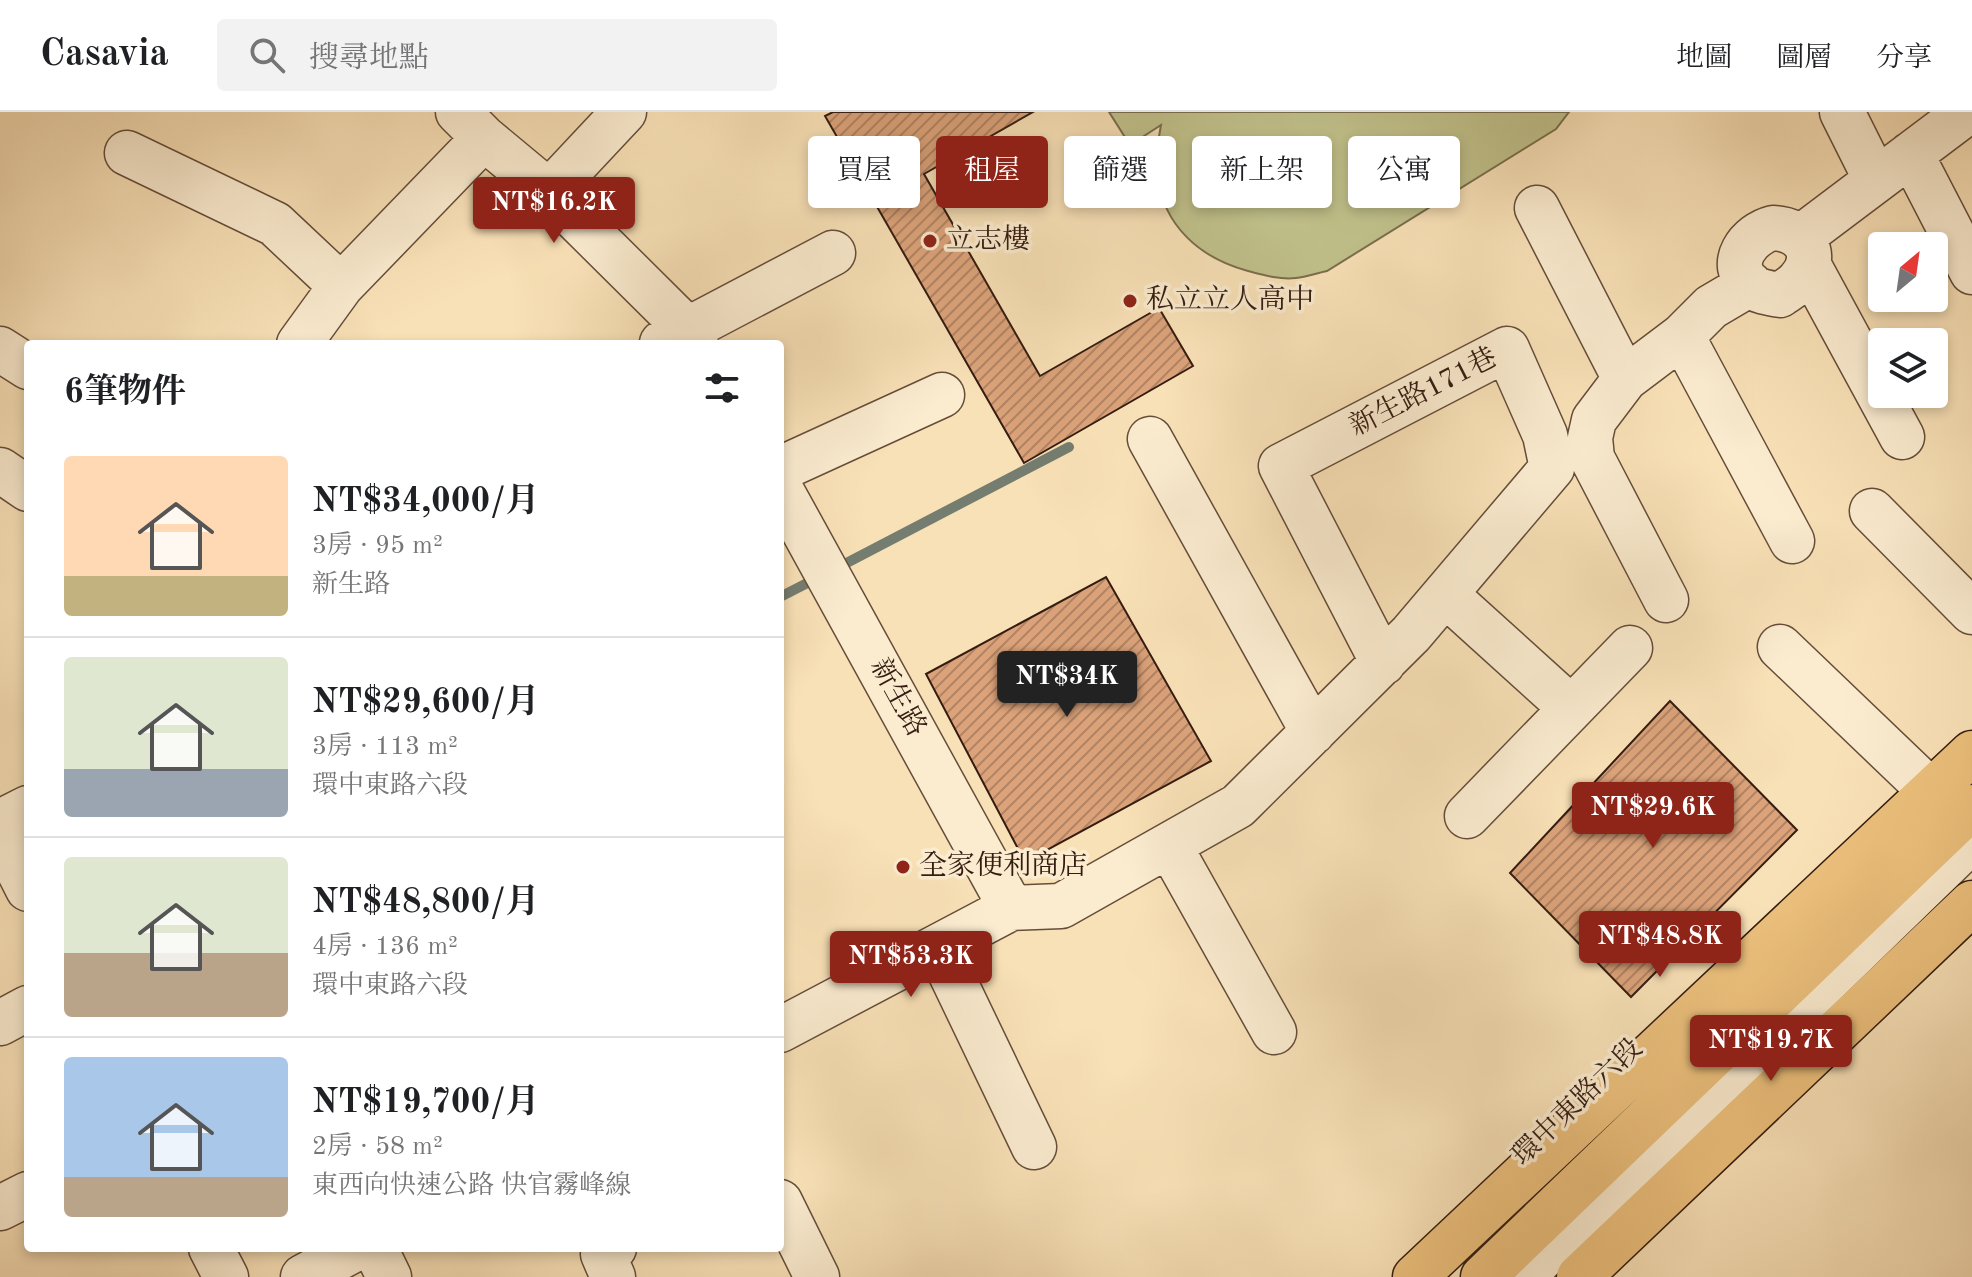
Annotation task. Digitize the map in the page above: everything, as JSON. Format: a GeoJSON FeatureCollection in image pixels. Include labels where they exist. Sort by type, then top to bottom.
{"type":"FeatureCollection","features":[{"type":"Feature","properties":{"kind":"highway"},"geometry":{"type":"LineString","coordinates":[[1415,1277],[1972,753]]}},
{"type":"Feature","properties":{"kind":"highway"},"geometry":{"type":"LineString","coordinates":[[1483,1277],[1972,807]]}},
{"type":"Feature","properties":{"kind":"highway"},"geometry":{"type":"LineString","coordinates":[[1579,1277],[1972,903]]}},
{"type":"Feature","properties":{"kind":"street"},"geometry":{"type":"LineString","coordinates":[[549,192],[624,112]]}},
{"type":"Feature","properties":{"kind":"street"},"geometry":{"type":"LineString","coordinates":[[1842,112],[1876,180]]}},
{"type":"Feature","properties":{"kind":"street"},"geometry":{"type":"LineString","coordinates":[[1804,250],[1876,180],[1967,112]]}},
{"type":"Feature","properties":{"kind":"street"},"geometry":{"type":"LineString","coordinates":[[302,340],[341,286],[471,125],[549,192],[681,339],[833,253]]}},
{"type":"Feature","properties":{"kind":"street"},"geometry":{"type":"LineString","coordinates":[[127,153],[275,224],[341,286]]}},
{"type":"Feature","properties":{"kind":"street"},"geometry":{"type":"LineString","coordinates":[[1911,154],[1972,272]]}},
{"type":"Feature","properties":{"kind":"street"},"geometry":{"type":"LineString","coordinates":[[1537,208],[1625,379]]}},
{"type":"Feature","properties":{"kind":"street"},"geometry":{"type":"LineString","coordinates":[[1666,600],[1592,458],[1590,438],[1594,420],[1625,379],[1682,336],[1711,307],[1750,284],[1741,272],[1739,257],[1758,232],[1786,228],[1804,250],[1902,437]]}},
{"type":"Feature","properties":{"kind":"street"},"geometry":{"type":"LineString","coordinates":[[1682,336],[1792,541]]}},
{"type":"Feature","properties":{"kind":"street"},"geometry":{"type":"LineString","coordinates":[[0,349],[24,364]]}},
{"type":"Feature","properties":{"kind":"street","name":"新生路171巷"},"geometry":{"type":"LineString","coordinates":[[1011,908],[1061,906],[1238,806],[1383,663],[1445,594],[1552,468],[1545,435],[1507,349],[1281,466],[1383,663]]}},
{"type":"Feature","properties":{"kind":"street"},"geometry":{"type":"LineString","coordinates":[[784,467],[942,395]]}},
{"type":"Feature","properties":{"kind":"street"},"geometry":{"type":"LineString","coordinates":[[1150,439],[1313,732]]}},
{"type":"Feature","properties":{"kind":"street"},"geometry":{"type":"LineString","coordinates":[[0,470],[24,486]]}},
{"type":"Feature","properties":{"kind":"street","name":"新生路"},"geometry":{"type":"LineString","coordinates":[[784,495],[1011,908]]}},
{"type":"Feature","properties":{"kind":"street"},"geometry":{"type":"LineString","coordinates":[[1872,511],[1972,612]]}},
{"type":"Feature","properties":{"kind":"street"},"geometry":{"type":"LineString","coordinates":[[1445,594],[1571,708]]}},
{"type":"Feature","properties":{"kind":"street"},"geometry":{"type":"LineString","coordinates":[[1780,647],[1919,780]]}},
{"type":"Feature","properties":{"kind":"street"},"geometry":{"type":"LineString","coordinates":[[1467,816],[1630,648]]}},
{"type":"Feature","properties":{"kind":"street","name":"環中東路六段"},"geometry":{"type":"LineString","coordinates":[[1395,1277],[1972,732]]}},
{"type":"Feature","properties":{"kind":"street"},"geometry":{"type":"LineString","coordinates":[[0,822],[24,810]]}},
{"type":"Feature","properties":{"kind":"street"},"geometry":{"type":"LineString","coordinates":[[0,834],[24,881]]}},
{"type":"Feature","properties":{"kind":"street"},"geometry":{"type":"LineString","coordinates":[[1522,1277],[1972,840]]}},
{"type":"Feature","properties":{"kind":"street"},"geometry":{"type":"LineString","coordinates":[[1169,845],[1274,1032]]}},
{"type":"Feature","properties":{"kind":"street"},"geometry":{"type":"LineString","coordinates":[[784,1028],[1011,908]]}},
{"type":"Feature","properties":{"kind":"street"},"geometry":{"type":"LineString","coordinates":[[938,947],[1034,1147]]}},
{"type":"Feature","properties":{"kind":"street"},"geometry":{"type":"LineString","coordinates":[[0,1023],[24,1010]]}},
{"type":"Feature","properties":{"kind":"street"},"geometry":{"type":"LineString","coordinates":[[0,1208],[24,1196]]}},
{"type":"Feature","properties":{"kind":"street"},"geometry":{"type":"LineString","coordinates":[[784,1210],[817,1277]]}},
{"type":"Feature","properties":{"kind":"street"},"geometry":{"type":"LineString","coordinates":[[213,1252],[226,1277]]}},
{"type":"Feature","properties":{"kind":"street"},"geometry":{"type":"LineString","coordinates":[[303,1277],[350,1252]]}},
{"type":"Feature","properties":{"kind":"street"},"geometry":{"type":"LineString","coordinates":[[377,1252],[389,1277]]}},
{"type":"Feature","properties":{"kind":"street"},"geometry":{"type":"LineString","coordinates":[[607,1252],[603,1254],[613,1277]]}},
{"type":"Feature","properties":{"kind":"green space"},"geometry":{"type":"Polygon","coordinates":[[[1109,112],[1569,112],[1556,129],[1460,189],[1460,136],[1348,136],[1348,208],[1429,208],[1327,271],[1290,278],[1266,276],[1231,265],[1214,258],[1187,237],[1167,208],[1176,208],[1176,136],[1159,136],[1161,125],[1144,136],[1124,136],[1109,112]]]}},
{"type":"Feature","properties":{"kind":"building","name":"立志樓"},"geometry":{"type":"Polygon","coordinates":[[[833,112],[1033,112],[991,136],[936,136],[936,167],[924,174],[936,195],[936,208],[944,208],[1040,376],[1159,308],[1193,366],[1024,463],[878,208],[920,208],[920,136],[836,136],[825,116],[833,112]]]}},
{"type":"Feature","properties":{"kind":"building"},"geometry":{"type":"Polygon","coordinates":[[[1106,577],[1211,761],[1025,862],[926,674],[1106,577]]]}},
{"type":"Feature","properties":{"kind":"building"},"geometry":{"type":"Polygon","coordinates":[[[1670,701],[1797,830],[1631,997],[1510,873],[1670,701]]]}},
{"type":"Feature","properties":{"kind":"waterway"},"geometry":{"type":"LineString","coordinates":[[837,568],[1069,447]]}},
{"type":"Feature","properties":{"kind":"waterway"},"geometry":{"type":"LineString","coordinates":[[784,595],[819,577]]}},
{"type":"Feature","properties":{"kind":"place","name":"立志樓"},"geometry":{"type":"Point","coordinates":[930,241]}},
{"type":"Feature","properties":{"kind":"place","name":"私立立人高中"},"geometry":{"type":"Point","coordinates":[1130,301]}},
{"type":"Feature","properties":{"kind":"place","name":"全家便利商店"},"geometry":{"type":"Point","coordinates":[903,867]}}]}
